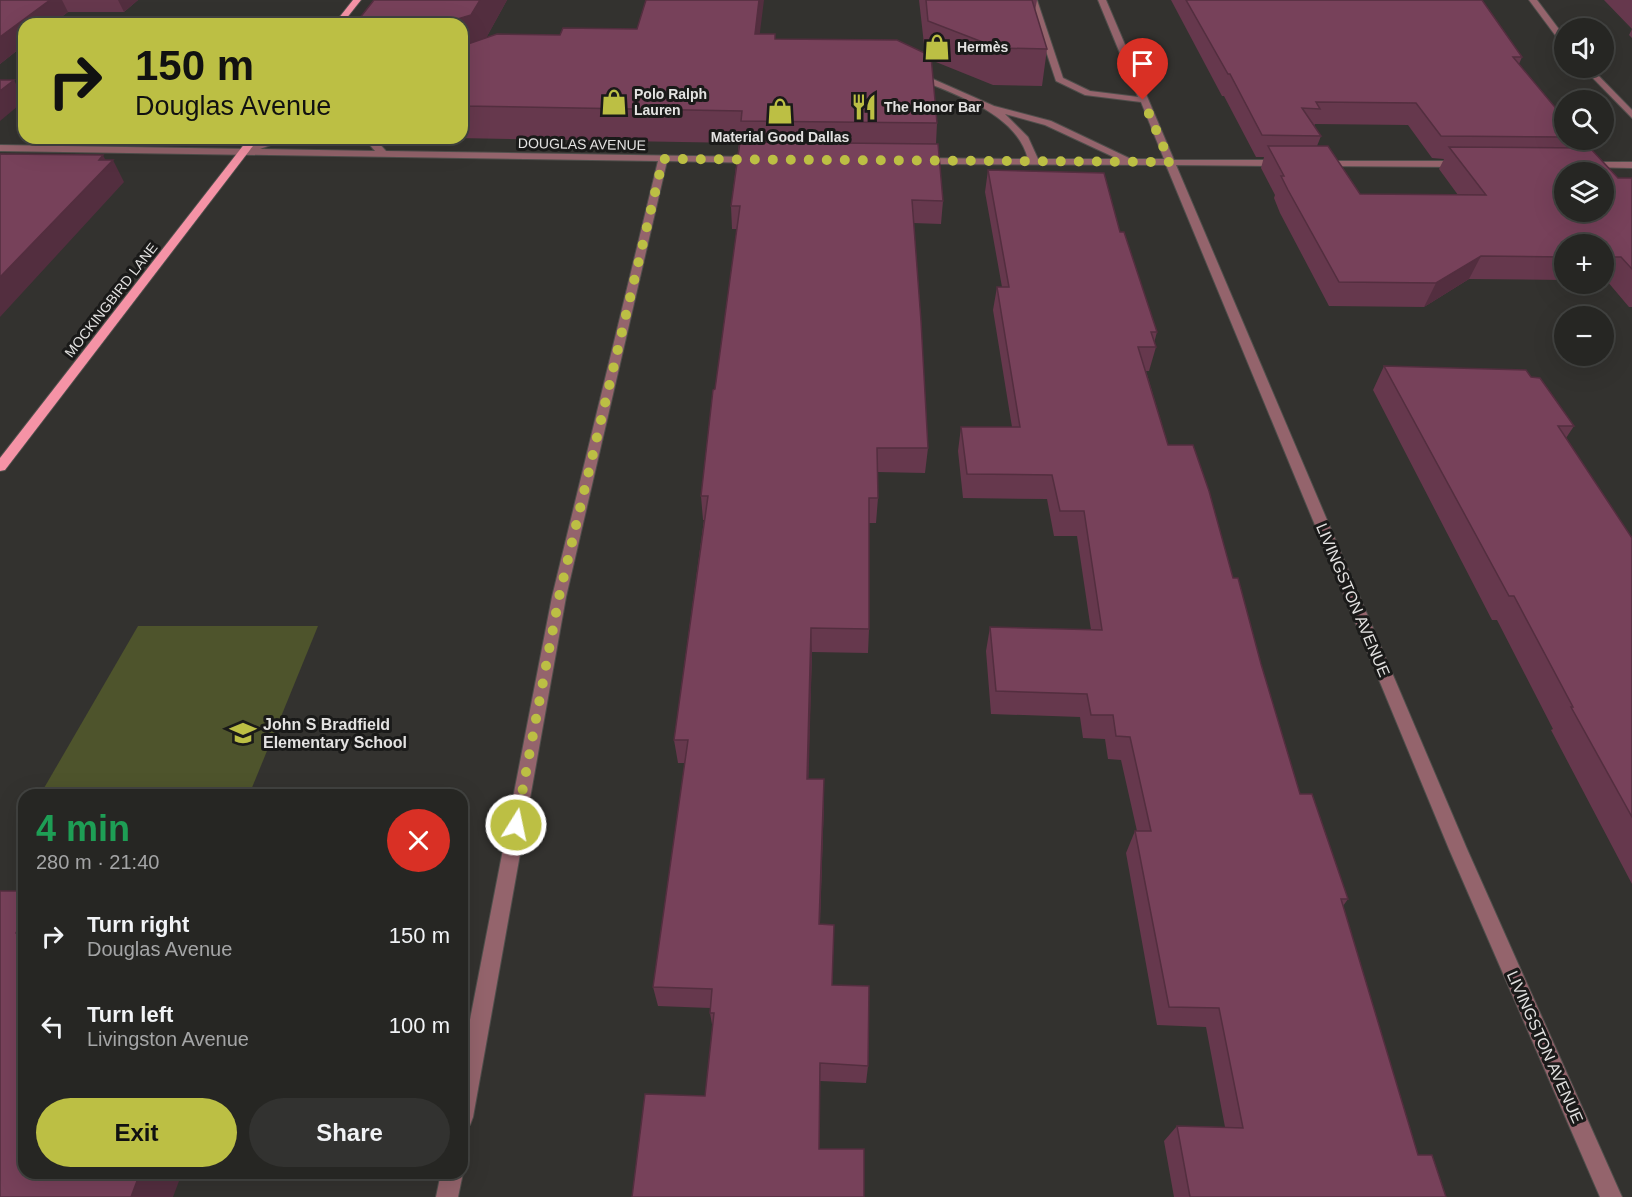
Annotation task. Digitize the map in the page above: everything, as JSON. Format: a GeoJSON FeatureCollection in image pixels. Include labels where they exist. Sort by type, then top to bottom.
{"type":"FeatureCollection","features":[{"type":"Feature","properties":{"kind":"main road"},"geometry":{"type":"LineString","coordinates":[[343,18],[357,0]]}},
{"type":"Feature","properties":{"kind":"main road","name":"MOCKINGBIRD LANE"},"geometry":{"type":"LineString","coordinates":[[0,467],[250,144]]}},
{"type":"Feature","properties":{"kind":"main road","name":"MOCKINGBIRD LANE"},"geometry":{"type":"LineString","coordinates":[[246,151],[255,144]]}},
{"type":"Feature","properties":{"kind":"street"},"geometry":{"type":"LineString","coordinates":[[1033,0],[1059,79],[1068,87],[1086,93],[1118,99],[1143,100]]}},
{"type":"Feature","properties":{"kind":"street","name":"LIVINGSTON AVENUE"},"geometry":{"type":"LineString","coordinates":[[1102,0],[1458,849],[1611,1197]]}},
{"type":"Feature","properties":{"kind":"street"},"geometry":{"type":"LineString","coordinates":[[1533,0],[1554,28]]}},
{"type":"Feature","properties":{"kind":"street"},"geometry":{"type":"LineString","coordinates":[[909,71],[992,108],[1048,123],[1131,162]]}},
{"type":"Feature","properties":{"kind":"street"},"geometry":{"type":"LineString","coordinates":[[1597,78],[1632,115]]}},
{"type":"Feature","properties":{"kind":"street"},"geometry":{"type":"LineString","coordinates":[[992,108],[1019,130],[1031,145],[1034,162]]}},
{"type":"Feature","properties":{"kind":"street"},"geometry":{"type":"LineString","coordinates":[[44,149],[49,144]]}},
{"type":"Feature","properties":{"kind":"street"},"geometry":{"type":"LineString","coordinates":[[246,151],[266,144]]}},
{"type":"Feature","properties":{"kind":"street"},"geometry":{"type":"LineString","coordinates":[[374,144],[384,155]]}},
{"type":"Feature","properties":{"kind":"street","name":"DOUGLAS AVENUE"},"geometry":{"type":"LineString","coordinates":[[0,148],[771,160]]}},
{"type":"Feature","properties":{"kind":"street"},"geometry":{"type":"LineString","coordinates":[[468,1085],[559,597],[663,159]]}},
{"type":"Feature","properties":{"kind":"street"},"geometry":{"type":"LineString","coordinates":[[914,161],[1289,163]]}},
{"type":"Feature","properties":{"kind":"street"},"geometry":{"type":"LineString","coordinates":[[1313,164],[1467,164]]}},
{"type":"Feature","properties":{"kind":"street"},"geometry":{"type":"LineString","coordinates":[[1614,165],[1632,165]]}},
{"type":"Feature","properties":{"kind":"street"},"geometry":{"type":"LineString","coordinates":[[447,1197],[451,1179]]}},
{"type":"Feature","properties":{"kind":"green space"},"geometry":{"type":"Polygon","coordinates":[[[138,626],[318,626],[251,789],[43,789],[138,626]]]}},
{"type":"Feature","properties":{"kind":"building"},"geometry":{"type":"Polygon","coordinates":[[[0,0],[50,0],[26,18],[18,18],[18,24],[0,37],[0,0]]]}},
{"type":"Feature","properties":{"kind":"building"},"geometry":{"type":"Polygon","coordinates":[[[374,0],[480,0],[471,15],[461,18],[360,18],[374,0]]]}},
{"type":"Feature","properties":{"kind":"building"},"geometry":{"type":"Polygon","coordinates":[[[646,0],[759,0],[755,34],[775,34],[775,39],[897,40],[931,56],[937,123],[741,121],[742,111],[468,106],[468,44],[497,34],[560,35],[563,28],[637,29],[646,0]]]}},
{"type":"Feature","properties":{"kind":"building"},"geometry":{"type":"Polygon","coordinates":[[[926,0],[1032,0],[1047,49],[998,48],[928,21],[926,0]]]}},
{"type":"Feature","properties":{"kind":"building"},"geometry":{"type":"Polygon","coordinates":[[[1186,0],[1482,0],[1522,57],[1513,57],[1554,106],[1554,137],[1441,136],[1416,103],[1316,102],[1320,109],[1302,108],[1321,136],[1262,135],[1186,0]]]}},
{"type":"Feature","properties":{"kind":"building"},"geometry":{"type":"Polygon","coordinates":[[[0,80],[14,80],[0,91],[0,80]]]}},
{"type":"Feature","properties":{"kind":"building"},"geometry":{"type":"Polygon","coordinates":[[[740,142],[938,144],[943,201],[912,200],[928,448],[877,448],[878,498],[869,498],[869,629],[811,628],[807,779],[824,779],[819,924],[834,925],[832,985],[869,986],[868,1066],[820,1063],[819,1149],[864,1149],[864,1197],[632,1197],[645,1094],[705,1096],[714,1013],[710,1013],[712,989],[653,987],[688,740],[674,740],[708,496],[701,496],[713,390],[715,389],[740,206],[731,206],[740,142]]]}},
{"type":"Feature","properties":{"kind":"building"},"geometry":{"type":"Polygon","coordinates":[[[1268,146],[1328,146],[1360,194],[1486,195],[1449,147],[1592,150],[1603,162],[1554,162],[1554,222],[1614,222],[1614,174],[1618,178],[1632,178],[1632,269],[1621,257],[1614,257],[1614,234],[1554,234],[1554,257],[1481,256],[1436,283],[1339,282],[1281,176],[1284,176],[1268,146]]]}},
{"type":"Feature","properties":{"kind":"building"},"geometry":{"type":"Polygon","coordinates":[[[0,154],[103,155],[99,160],[113,160],[0,277],[0,154]]]}},
{"type":"Feature","properties":{"kind":"building"},"geometry":{"type":"Polygon","coordinates":[[[988,170],[1104,173],[1120,232],[1124,232],[1157,332],[1151,332],[1156,347],[1138,347],[1168,445],[1193,445],[1209,491],[1233,578],[1238,578],[1300,794],[1312,794],[1348,899],[1341,899],[1418,1155],[1432,1155],[1446,1197],[1190,1197],[1177,1126],[1243,1128],[1219,1008],[1169,1007],[1135,831],[1151,831],[1130,737],[1116,736],[1113,715],[1091,715],[1087,694],[996,691],[990,627],[1102,630],[1084,511],[1060,511],[1052,475],[967,474],[961,427],[1020,427],[997,287],[1009,287],[988,170]]]}},
{"type":"Feature","properties":{"kind":"building"},"geometry":{"type":"Polygon","coordinates":[[[1384,366],[1526,370],[1531,377],[1540,378],[1574,426],[1558,426],[1632,538],[1632,817],[1571,707],[1573,707],[1514,596],[1509,596],[1384,366]]]}},
{"type":"Feature","properties":{"kind":"building"},"geometry":{"type":"Polygon","coordinates":[[[0,891],[18,891],[18,929],[16,933],[18,933],[18,1179],[138,1179],[131,1197],[0,1197],[0,891]]]}},
{"type":"Feature","properties":{"kind":"place","name":"Hermès"},"geometry":{"type":"Point","coordinates":[937,47]}},
{"type":"Feature","properties":{"kind":"place","name":"Polo Ralph Lauren"},"geometry":{"type":"Point","coordinates":[614,102]}},
{"type":"Feature","properties":{"kind":"place","name":"The Honor Bar"},"geometry":{"type":"Point","coordinates":[864,107]}},
{"type":"Feature","properties":{"kind":"place","name":"Material Good Dallas"},"geometry":{"type":"Point","coordinates":[780,111]}},
{"type":"Feature","properties":{"kind":"place","name":"John S Bradfield Elementary School"},"geometry":{"type":"Point","coordinates":[243,733]}},
{"type":"Feature","properties":{"kind":"route"},"geometry":{"type":"LineString","coordinates":[[516,825],[559,597],[663,159],[1170,162],[1143,100]]}}]}
